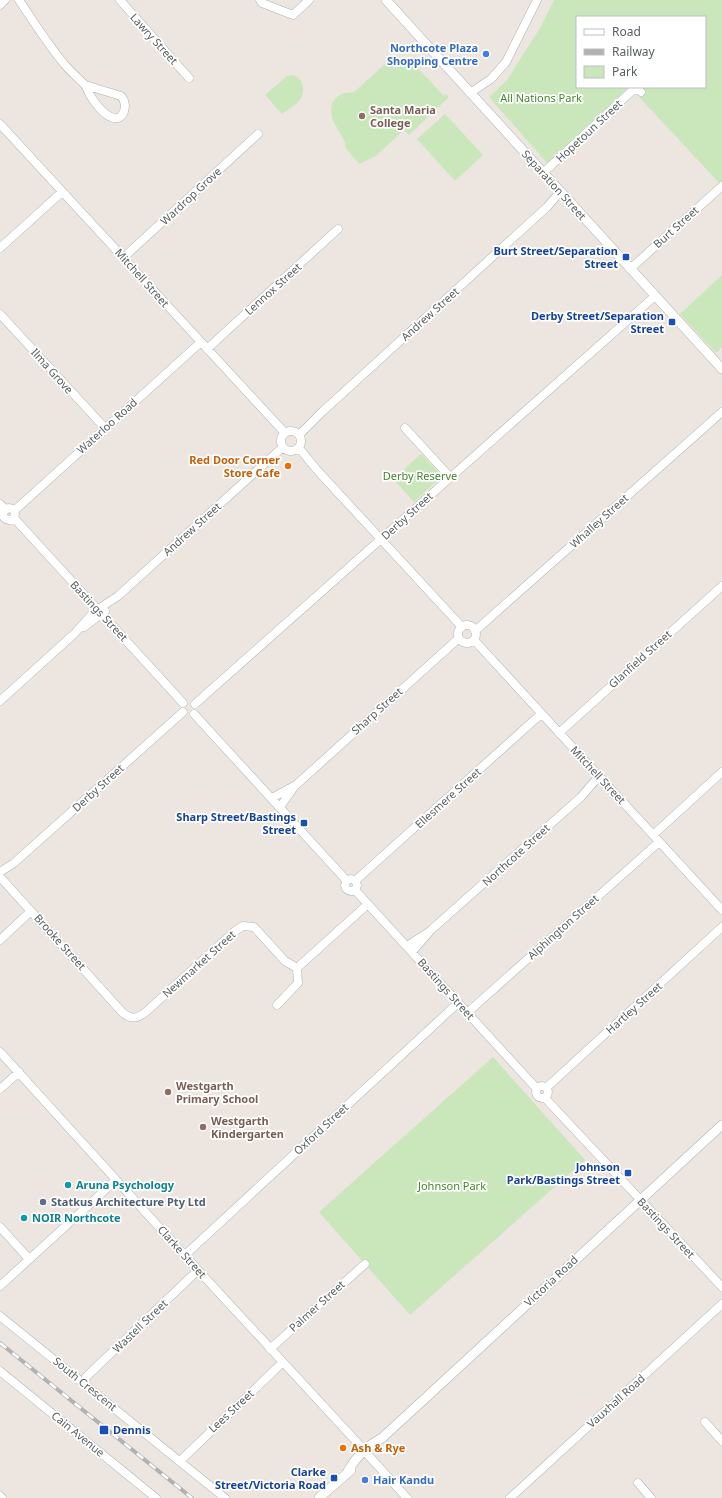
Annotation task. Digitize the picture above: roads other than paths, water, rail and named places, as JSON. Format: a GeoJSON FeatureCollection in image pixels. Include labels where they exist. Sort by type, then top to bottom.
{"type":"FeatureCollection","features":[{"type":"Feature","properties":{"kind":"street"},"geometry":{"type":"LineString","coordinates":[[0,5],[6,0]]}},
{"type":"Feature","properties":{"kind":"street"},"geometry":{"type":"LineString","coordinates":[[19,0],[61,60],[85,85],[91,96],[109,116],[116,118],[125,111],[126,103],[121,96],[85,85]]}},
{"type":"Feature","properties":{"kind":"street","name":"Lawry Street"},"geometry":{"type":"LineString","coordinates":[[120,0],[189,78]]}},
{"type":"Feature","properties":{"kind":"street"},"geometry":{"type":"LineString","coordinates":[[260,0],[262,3],[293,15],[310,0]]}},
{"type":"Feature","properties":{"kind":"street","name":"Separation Street"},"geometry":{"type":"LineString","coordinates":[[386,0],[722,369]]}},
{"type":"Feature","properties":{"kind":"street"},"geometry":{"type":"LineString","coordinates":[[470,93],[491,79],[506,62],[537,0]]}},
{"type":"Feature","properties":{"kind":"street","name":"Hopetoun Street"},"geometry":{"type":"LineString","coordinates":[[543,173],[637,89]]}},
{"type":"Feature","properties":{"kind":"street","name":"Mitchell Street"},"geometry":{"type":"LineString","coordinates":[[0,124],[285,433]]}},
{"type":"Feature","properties":{"kind":"street","name":"Wardrop Grove"},"geometry":{"type":"LineString","coordinates":[[123,258],[258,134]]}},
{"type":"Feature","properties":{"kind":"street","name":"Burt Street"},"geometry":{"type":"LineString","coordinates":[[630,269],[722,186]]}},
{"type":"Feature","properties":{"kind":"street"},"geometry":{"type":"LineString","coordinates":[[0,248],[62,192]]}},
{"type":"Feature","properties":{"kind":"street","name":"Andrew Street"},"geometry":{"type":"LineString","coordinates":[[300,435],[322,412],[547,207],[560,192]]}},
{"type":"Feature","properties":{"kind":"street","name":"Lennox Street"},"geometry":{"type":"LineString","coordinates":[[207,349],[338,229]]}},
{"type":"Feature","properties":{"kind":"street","name":"Derby Street"},"geometry":{"type":"LineString","coordinates":[[194,704],[655,296]]}},
{"type":"Feature","properties":{"kind":"street","name":"Ilma Grove"},"geometry":{"type":"LineString","coordinates":[[0,314],[105,428]]}},
{"type":"Feature","properties":{"kind":"street","name":"Waterloo Road"},"geometry":{"type":"LineString","coordinates":[[6,514],[201,342]]}},
{"type":"Feature","properties":{"kind":"street","name":"Whalley Street"},"geometry":{"type":"LineString","coordinates":[[475,631],[722,412]]}},
{"type":"Feature","properties":{"kind":"street"},"geometry":{"type":"LineString","coordinates":[[405,428],[450,477]]}},
{"type":"Feature","properties":{"kind":"street"},"geometry":{"type":"LineString","coordinates":[[292,430],[300,435],[301,442],[299,448],[289,451],[283,447],[281,441],[285,433],[292,430]]}},
{"type":"Feature","properties":{"kind":"street","name":"Andrew Street"},"geometry":{"type":"LineString","coordinates":[[0,701],[283,447]]}},
{"type":"Feature","properties":{"kind":"street"},"geometry":{"type":"LineString","coordinates":[[299,448],[462,627]]}},
{"type":"Feature","properties":{"kind":"street","name":"Bastings Street"},"geometry":{"type":"LineString","coordinates":[[6,514],[100,612],[183,704]]}},
{"type":"Feature","properties":{"kind":"street","name":"Glanfield Street"},"geometry":{"type":"LineString","coordinates":[[559,733],[722,586]]}},
{"type":"Feature","properties":{"kind":"street"},"geometry":{"type":"LineString","coordinates":[[464,625],[470,626],[475,631],[474,640],[467,643],[461,641],[458,632],[462,627],[464,625]]}},
{"type":"Feature","properties":{"kind":"street","name":"Sharp Street"},"geometry":{"type":"LineString","coordinates":[[272,798],[296,784],[459,638]]}},
{"type":"Feature","properties":{"kind":"street","name":"Mitchell Street"},"geometry":{"type":"LineString","coordinates":[[474,640],[722,910]]}},
{"type":"Feature","properties":{"kind":"street"},"geometry":{"type":"LineString","coordinates":[[189,701],[194,704],[196,710],[194,714],[188,716],[182,712],[181,708],[183,704],[189,701]]}},
{"type":"Feature","properties":{"kind":"street","name":"Derby Street"},"geometry":{"type":"LineString","coordinates":[[1,876],[8,873],[14,863],[182,712]]}},
{"type":"Feature","properties":{"kind":"street"},"geometry":{"type":"LineString","coordinates":[[194,714],[351,881]]}},
{"type":"Feature","properties":{"kind":"street","name":"Ellesmere Street"},"geometry":{"type":"LineString","coordinates":[[351,881],[541,714]]}},
{"type":"Feature","properties":{"kind":"street"},"geometry":{"type":"LineString","coordinates":[[653,835],[722,772]]}},
{"type":"Feature","properties":{"kind":"street","name":"Northcote Street"},"geometry":{"type":"LineString","coordinates":[[409,949],[581,797],[599,776]]}},
{"type":"Feature","properties":{"kind":"street","name":"Sharp Street"},"geometry":{"type":"LineString","coordinates":[[280,807],[296,784]]}},
{"type":"Feature","properties":{"kind":"street","name":"Alphington Street"},"geometry":{"type":"LineString","coordinates":[[467,1013],[659,842]]}},
{"type":"Feature","properties":{"kind":"street","name":"Brooke Street"},"geometry":{"type":"LineString","coordinates":[[1,876],[119,1008]]}},
{"type":"Feature","properties":{"kind":"street","name":"Bastings Street"},"geometry":{"type":"LineString","coordinates":[[351,881],[357,885],[355,890],[537,1089]]}},
{"type":"Feature","properties":{"kind":"street"},"geometry":{"type":"LineString","coordinates":[[277,1005],[298,983],[297,968],[368,904]]}},
{"type":"Feature","properties":{"kind":"street"},"geometry":{"type":"LineString","coordinates":[[0,940],[31,911]]}},
{"type":"Feature","properties":{"kind":"street","name":"Newmarket Street"},"geometry":{"type":"LineString","coordinates":[[119,1008],[126,1016],[131,1018],[139,1017],[235,931],[243,926],[254,927],[285,961],[297,968]]}},
{"type":"Feature","properties":{"kind":"street","name":"Hartley Street"},"geometry":{"type":"LineString","coordinates":[[546,1088],[722,928]]}},
{"type":"Feature","properties":{"kind":"street","name":"Oxford Street"},"geometry":{"type":"LineString","coordinates":[[185,1255],[458,1003]]}},
{"type":"Feature","properties":{"kind":"street","name":"Clarke Street"},"geometry":{"type":"LineString","coordinates":[[0,1052],[407,1498]]}},
{"type":"Feature","properties":{"kind":"street"},"geometry":{"type":"LineString","coordinates":[[0,1089],[19,1072]]}},
{"type":"Feature","properties":{"kind":"street"},"geometry":{"type":"LineString","coordinates":[[542,1086],[546,1088],[548,1094],[545,1098],[538,1097],[536,1093],[537,1089],[542,1086]]}},
{"type":"Feature","properties":{"kind":"street","name":"Bastings Street"},"geometry":{"type":"LineString","coordinates":[[545,1098],[722,1287]]}},
{"type":"Feature","properties":{"kind":"street","name":"Victoria Road"},"geometry":{"type":"LineString","coordinates":[[319,1498],[347,1473],[356,1468],[367,1453],[378,1446],[382,1438],[722,1125]]}},
{"type":"Feature","properties":{"kind":"street"},"geometry":{"type":"LineString","coordinates":[[0,1286],[116,1180]]}},
{"type":"Feature","properties":{"kind":"street"},"geometry":{"type":"LineString","coordinates":[[0,1227],[29,1259]]}},
{"type":"Feature","properties":{"kind":"street","name":"Palmer Street"},"geometry":{"type":"LineString","coordinates":[[270,1349],[365,1264]]}},
{"type":"Feature","properties":{"kind":"street","name":"Wastell Street"},"geometry":{"type":"LineString","coordinates":[[83,1382],[198,1270]]}},
{"type":"Feature","properties":{"kind":"street","name":"Vauxhall Road"},"geometry":{"type":"LineString","coordinates":[[510,1498],[722,1304]]}},
{"type":"Feature","properties":{"kind":"street","name":"South Crescent"},"geometry":{"type":"LineString","coordinates":[[0,1316],[225,1498]]}},
{"type":"Feature","properties":{"kind":"street","name":"Lees Street"},"geometry":{"type":"LineString","coordinates":[[180,1461],[283,1362]]}},
{"type":"Feature","properties":{"kind":"street","name":"Cain Avenue"},"geometry":{"type":"LineString","coordinates":[[0,1371],[156,1498]]}},
{"type":"Feature","properties":{"kind":"street"},"geometry":{"type":"LineString","coordinates":[[705,1422],[722,1441]]}},
{"type":"Feature","properties":{"kind":"street"},"geometry":{"type":"LineString","coordinates":[[638,1483],[651,1498]]}},
{"type":"Feature","properties":{"kind":"railway"},"geometry":{"type":"LineString","coordinates":[[0,1343],[192,1498]]}},
{"type":"Feature","properties":{"kind":"place","name":"Northcote Plaza Shopping Centre"},"geometry":{"type":"Point","coordinates":[486,54]}},
{"type":"Feature","properties":{"kind":"place","name":"Santa Maria College"},"geometry":{"type":"Point","coordinates":[362,116]}},
{"type":"Feature","properties":{"kind":"place","name":"Burt Street/Separation Street"},"geometry":{"type":"Point","coordinates":[626,257]}},
{"type":"Feature","properties":{"kind":"place","name":"Derby Street/Separation Street"},"geometry":{"type":"Point","coordinates":[672,322]}},
{"type":"Feature","properties":{"kind":"place","name":"Red Door Corner Store Cafe"},"geometry":{"type":"Point","coordinates":[288,466]}},
{"type":"Feature","properties":{"kind":"place","name":"Sharp Street/Bastings Street"},"geometry":{"type":"Point","coordinates":[304,823]}},
{"type":"Feature","properties":{"kind":"place","name":"Westgarth Primary School"},"geometry":{"type":"Point","coordinates":[168,1092]}},
{"type":"Feature","properties":{"kind":"place","name":"Westgarth Kindergarten"},"geometry":{"type":"Point","coordinates":[203,1127]}},
{"type":"Feature","properties":{"kind":"place","name":"Johnson Park/Bastings Street"},"geometry":{"type":"Point","coordinates":[628,1173]}},
{"type":"Feature","properties":{"kind":"place","name":"Aruna Psychology"},"geometry":{"type":"Point","coordinates":[68,1185]}},
{"type":"Feature","properties":{"kind":"place","name":"Statkus Architecture Pty Ltd"},"geometry":{"type":"Point","coordinates":[43,1202]}},
{"type":"Feature","properties":{"kind":"place","name":"NOIR Northcote"},"geometry":{"type":"Point","coordinates":[24,1218]}},
{"type":"Feature","properties":{"kind":"place","name":"Dennis"},"geometry":{"type":"Point","coordinates":[104,1430]}},
{"type":"Feature","properties":{"kind":"place","name":"Ash & Rye"},"geometry":{"type":"Point","coordinates":[343,1448]}},
{"type":"Feature","properties":{"kind":"place","name":"Clarke Street/Victoria Road"},"geometry":{"type":"Point","coordinates":[334,1478]}},
{"type":"Feature","properties":{"kind":"place","name":"Hair Kandu"},"geometry":{"type":"Point","coordinates":[365,1480]}},
{"type":"Feature","properties":{"kind":"park label","name":"All Nations Park"},"geometry":{"type":"Point","coordinates":[541,98]}},
{"type":"Feature","properties":{"kind":"park label","name":"Derby Reserve"},"geometry":{"type":"Point","coordinates":[420,476]}},
{"type":"Feature","properties":{"kind":"park label","name":"Johnson Park"},"geometry":{"type":"Point","coordinates":[452,1186]}}]}
